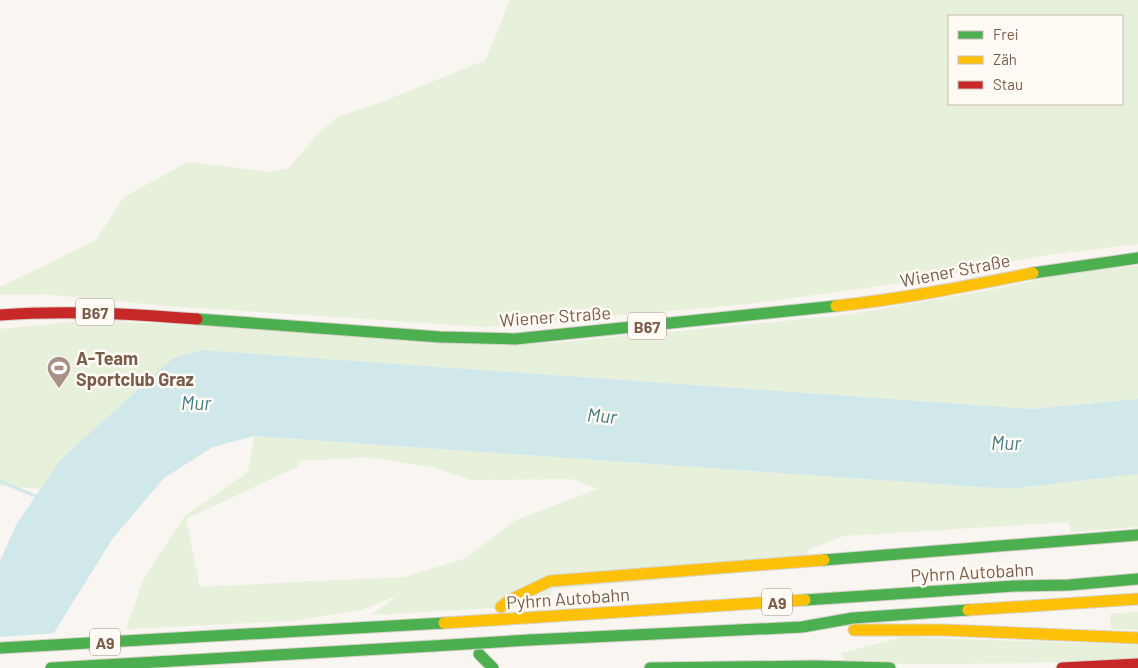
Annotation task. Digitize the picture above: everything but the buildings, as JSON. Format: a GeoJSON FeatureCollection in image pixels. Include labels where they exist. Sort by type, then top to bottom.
{"type":"FeatureCollection","features":[{"type":"Feature","properties":{"kind":"main road","name":"Wiener Straße"},"geometry":{"type":"LineString","coordinates":[[0,315],[38,312],[104,313],[440,337],[516,339],[877,302],[954,289],[1046,270],[1138,258]]}},
{"type":"Feature","properties":{"kind":"main road"},"geometry":{"type":"LineString","coordinates":[[501,608],[510,600],[550,581],[1138,535]]}},
{"type":"Feature","properties":{"kind":"main road"},"geometry":{"type":"LineString","coordinates":[[1014,586],[1069,576],[1138,569]]}},
{"type":"Feature","properties":{"kind":"main road","name":"Pyhrn Autobahn"},"geometry":{"type":"LineString","coordinates":[[0,648],[444,623],[1014,586],[1069,585],[1138,579]]}},
{"type":"Feature","properties":{"kind":"main road","name":"A9"},"geometry":{"type":"LineString","coordinates":[[51,668],[529,640],[802,627],[854,618],[1138,599]]}},
{"type":"Feature","properties":{"kind":"main road"},"geometry":{"type":"LineString","coordinates":[[802,627],[854,630],[944,630],[1138,638]]}},
{"type":"Feature","properties":{"kind":"main road"},"geometry":{"type":"LineString","coordinates":[[478,668],[479,654],[493,668]]}},
{"type":"Feature","properties":{"kind":"main road"},"geometry":{"type":"LineString","coordinates":[[1062,668],[1138,664]]}},
{"type":"Feature","properties":{"kind":"main road"},"geometry":{"type":"LineString","coordinates":[[650,668],[815,666],[890,668]]}},
{"type":"Feature","properties":{"kind":"green space"},"geometry":{"type":"Polygon","coordinates":[[[510,0],[1138,0],[1138,244],[1040,256],[901,283],[750,304],[486,327],[167,306],[42,294],[0,294],[0,287],[96,240],[124,197],[188,162],[271,172],[289,168],[316,136],[337,117],[379,103],[486,60],[510,0]]]}},
{"type":"Feature","properties":{"kind":"green space"},"geometry":{"type":"Polygon","coordinates":[[[1138,266],[1138,399],[1032,409],[202,350],[173,358],[61,459],[41,489],[0,486],[0,329],[104,321],[552,343],[846,315],[979,292],[1067,274],[1138,266]]]}},
{"type":"Feature","properties":{"kind":"green space"},"geometry":{"type":"Polygon","coordinates":[[[254,436],[1009,489],[1138,474],[1138,527],[1071,532],[1068,522],[844,536],[808,550],[806,567],[553,589],[546,605],[370,615],[399,595],[358,611],[290,621],[126,629],[144,578],[185,516],[248,472],[254,436]],[[365,457],[299,461],[299,466],[186,519],[200,587],[405,577],[466,558],[516,520],[598,489],[571,479],[471,480],[432,467],[365,457]]]}},
{"type":"Feature","properties":{"kind":"green space"},"geometry":{"type":"Polygon","coordinates":[[[1138,612],[1138,630],[1111,629],[1110,614],[1138,612]]]}},
{"type":"Feature","properties":{"kind":"green space"},"geometry":{"type":"Polygon","coordinates":[[[903,637],[1138,645],[1138,659],[992,664],[845,663],[841,653],[903,637]]]}},
{"type":"Feature","properties":{"kind":"water","name":"Mur"},"geometry":{"type":"Polygon","coordinates":[[[202,350],[1032,409],[1138,399],[1138,474],[1009,489],[254,436],[213,447],[164,478],[113,538],[55,631],[41,668],[0,668],[0,561],[16,525],[61,459],[173,358],[202,350]]]}},
{"type":"Feature","properties":{"kind":"pier"},"geometry":{"type":"Polygon","coordinates":[[[57,633],[43,668],[0,668],[0,637],[57,633]]]}},
{"type":"Feature","properties":{"kind":"waterway"},"geometry":{"type":"LineString","coordinates":[[0,480],[38,497]]}},
{"type":"Feature","properties":{"kind":"traffic: fast"},"geometry":{"type":"LineString","coordinates":[[1033,273],[1138,258]]}},
{"type":"Feature","properties":{"kind":"traffic: fast"},"geometry":{"type":"LineString","coordinates":[[197,319],[440,337],[515,339],[836,306]]}},
{"type":"Feature","properties":{"kind":"traffic: fast"},"geometry":{"type":"LineString","coordinates":[[824,560],[1138,535]]}},
{"type":"Feature","properties":{"kind":"traffic: fast"},"geometry":{"type":"LineString","coordinates":[[805,600],[1014,586],[1069,585],[1138,579]]}},
{"type":"Feature","properties":{"kind":"traffic: fast"},"geometry":{"type":"LineString","coordinates":[[529,640],[802,627],[853,618],[968,610]]}},
{"type":"Feature","properties":{"kind":"traffic: fast"},"geometry":{"type":"LineString","coordinates":[[0,648],[444,623]]}},
{"type":"Feature","properties":{"kind":"traffic: fast"},"geometry":{"type":"LineString","coordinates":[[433,646],[529,640]]}},
{"type":"Feature","properties":{"kind":"traffic: fast"},"geometry":{"type":"LineString","coordinates":[[51,668],[433,646]]}},
{"type":"Feature","properties":{"kind":"traffic: fast"},"geometry":{"type":"LineString","coordinates":[[479,654],[493,668]]}},
{"type":"Feature","properties":{"kind":"traffic: fast"},"geometry":{"type":"LineString","coordinates":[[650,668],[815,666],[890,668]]}},
{"type":"Feature","properties":{"kind":"traffic: slow"},"geometry":{"type":"LineString","coordinates":[[836,306],[910,296],[1033,273]]}},
{"type":"Feature","properties":{"kind":"traffic: slow"},"geometry":{"type":"LineString","coordinates":[[501,607],[510,600],[550,581],[824,560]]}},
{"type":"Feature","properties":{"kind":"traffic: slow"},"geometry":{"type":"LineString","coordinates":[[968,610],[1138,599]]}},
{"type":"Feature","properties":{"kind":"traffic: slow"},"geometry":{"type":"LineString","coordinates":[[540,617],[805,600]]}},
{"type":"Feature","properties":{"kind":"traffic: slow"},"geometry":{"type":"LineString","coordinates":[[444,623],[540,617]]}},
{"type":"Feature","properties":{"kind":"traffic: slow"},"geometry":{"type":"LineString","coordinates":[[854,630],[944,630],[1138,638]]}},
{"type":"Feature","properties":{"kind":"traffic: jam"},"geometry":{"type":"LineString","coordinates":[[0,315],[74,313],[197,319]]}},
{"type":"Feature","properties":{"kind":"traffic: jam"},"geometry":{"type":"LineString","coordinates":[[1062,668],[1138,664]]}},
{"type":"Feature","properties":{"kind":"place","name":"A-Team Sportclub Graz"},"geometry":{"type":"Point","coordinates":[59,389]}}]}
